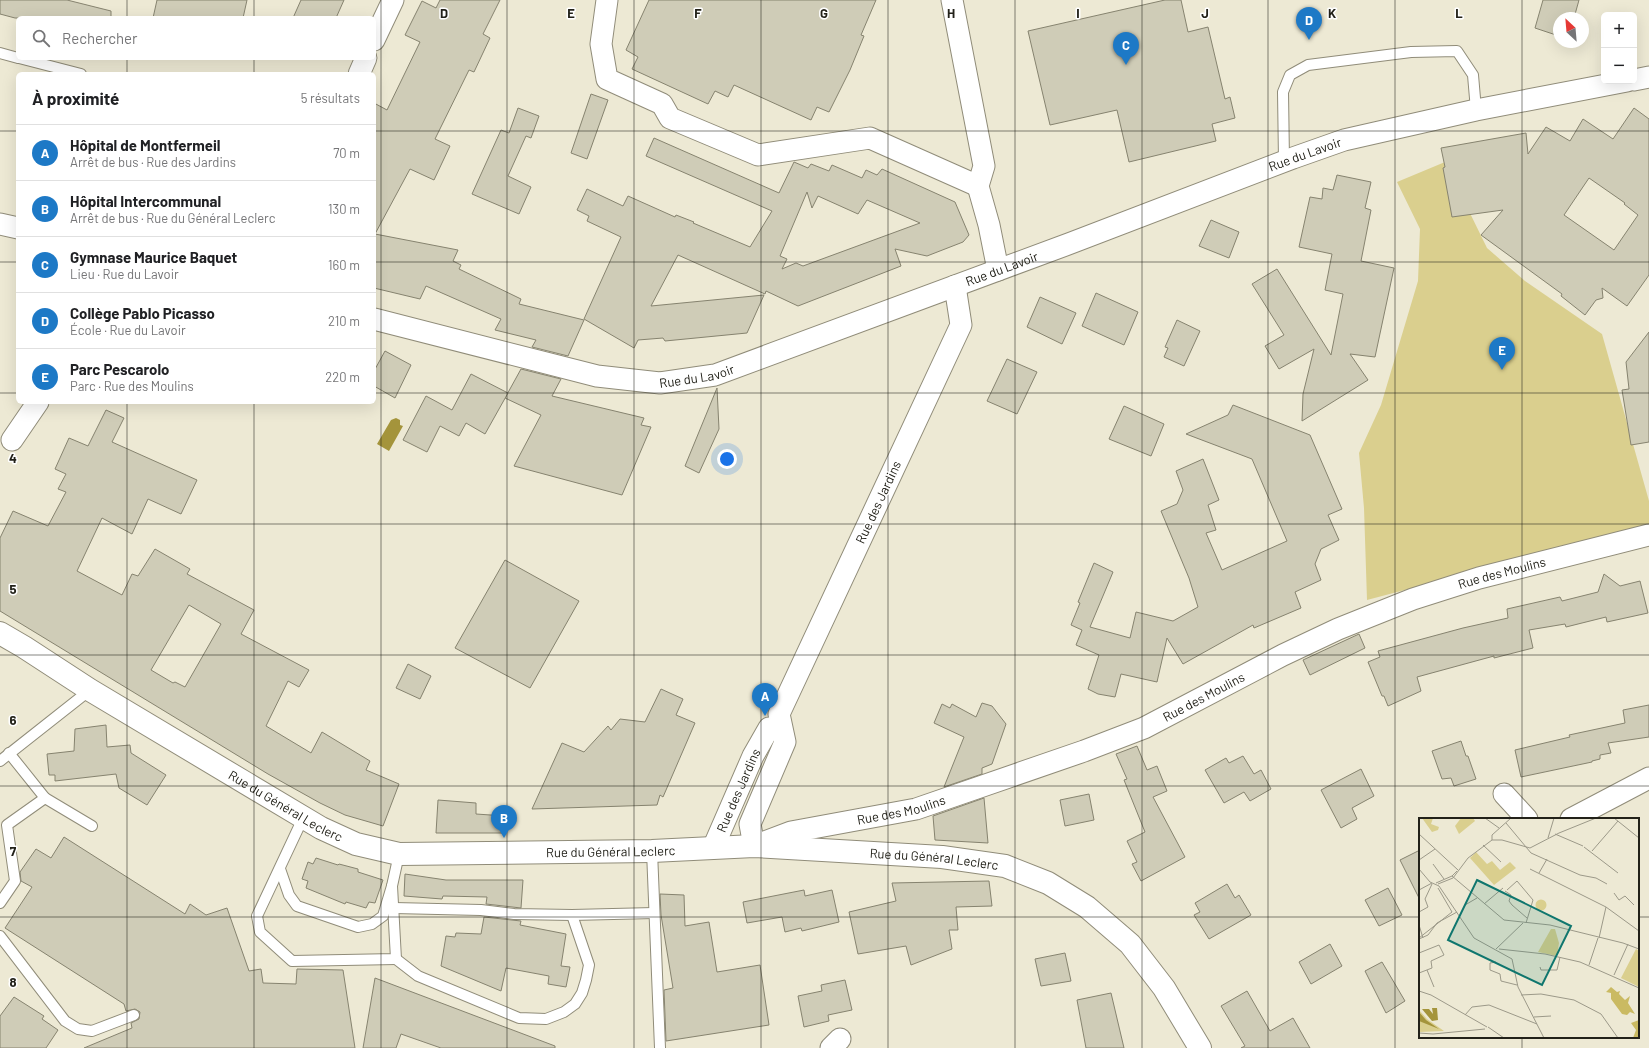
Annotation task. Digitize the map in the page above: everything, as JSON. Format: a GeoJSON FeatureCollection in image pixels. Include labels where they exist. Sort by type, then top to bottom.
{"type":"FeatureCollection","features":[{"type":"Feature","properties":{"kind":"street"},"geometry":{"type":"LineString","coordinates":[[376,36],[392,0]]}},
{"type":"Feature","properties":{"kind":"street"},"geometry":{"type":"LineString","coordinates":[[607,0],[601,44],[607,79],[662,104],[670,118],[758,154],[870,138],[978,186]]}},
{"type":"Feature","properties":{"kind":"street"},"geometry":{"type":"LineString","coordinates":[[952,0],[984,166],[978,186],[989,225],[998,270]]}},
{"type":"Feature","properties":{"kind":"street"},"geometry":{"type":"LineString","coordinates":[[360,72],[365,60]]}},
{"type":"Feature","properties":{"kind":"street"},"geometry":{"type":"LineString","coordinates":[[1637,79],[1649,77]]}},
{"type":"Feature","properties":{"kind":"street","name":"Rue du Lavoir"},"geometry":{"type":"LineString","coordinates":[[376,320],[597,376],[660,383],[715,375],[1071,243],[1284,161],[1344,140],[1476,110],[1611,84]]}},
{"type":"Feature","properties":{"kind":"street"},"geometry":{"type":"LineString","coordinates":[[0,224],[16,228]]}},
{"type":"Feature","properties":{"kind":"street","name":"Rue des Jardins"},"geometry":{"type":"LineString","coordinates":[[713,848],[756,751],[774,721],[961,325],[955,286]]}},
{"type":"Feature","properties":{"kind":"street"},"geometry":{"type":"LineString","coordinates":[[12,440],[37,404]]}},
{"type":"Feature","properties":{"kind":"street","name":"Rue des Moulins"},"geometry":{"type":"LineString","coordinates":[[754,846],[791,832],[916,809],[1092,748],[1144,728],[1296,648],[1338,629],[1413,599],[1480,578],[1649,535]]}},
{"type":"Feature","properties":{"kind":"street","name":"Rue du Général Leclerc"},"geometry":{"type":"LineString","coordinates":[[0,633],[90,690],[304,816],[321,828],[356,844],[399,854],[652,851],[754,846],[942,857],[1005,866],[1048,883],[1087,907],[1130,944],[1164,988],[1200,1048]]}},
{"type":"Feature","properties":{"kind":"street","name":"Rue des Jardins"},"geometry":{"type":"LineString","coordinates":[[754,846],[750,824],[785,742],[774,721]]}},
{"type":"Feature","properties":{"kind":"street"},"geometry":{"type":"LineString","coordinates":[[1573,818],[1649,778]]}},
{"type":"Feature","properties":{"kind":"street"},"geometry":{"type":"LineString","coordinates":[[1504,794],[1525,818]]}},
{"type":"Feature","properties":{"kind":"street"},"geometry":{"type":"LineString","coordinates":[[823,851],[826,840],[824,827]]}},
{"type":"Feature","properties":{"kind":"lane"},"geometry":{"type":"LineString","coordinates":[[1284,161],[1283,92],[1290,75],[1308,65],[1411,52],[1457,51],[1473,75],[1476,110]]}},
{"type":"Feature","properties":{"kind":"lane"},"geometry":{"type":"LineString","coordinates":[[0,53],[16,57]]}},
{"type":"Feature","properties":{"kind":"lane"},"geometry":{"type":"LineString","coordinates":[[26,60],[73,72]]}},
{"type":"Feature","properties":{"kind":"lane"},"geometry":{"type":"LineString","coordinates":[[0,761],[90,690]]}},
{"type":"Feature","properties":{"kind":"lane"},"geometry":{"type":"LineString","coordinates":[[9,753],[45,798],[92,826]]}},
{"type":"Feature","properties":{"kind":"lane"},"geometry":{"type":"LineString","coordinates":[[0,903],[15,881],[7,825],[45,798]]}},
{"type":"Feature","properties":{"kind":"lane"},"geometry":{"type":"LineString","coordinates":[[304,816],[257,916],[260,932],[292,961],[396,958],[418,976],[519,1018],[546,1019],[564,1012],[575,1004],[582,993],[586,980],[589,965],[572,915]]}},
{"type":"Feature","properties":{"kind":"lane"},"geometry":{"type":"LineString","coordinates":[[652,851],[660,1048]]}},
{"type":"Feature","properties":{"kind":"lane"},"geometry":{"type":"LineString","coordinates":[[280,868],[289,895],[297,906],[358,927],[372,924],[383,916],[392,886],[399,854]]}},
{"type":"Feature","properties":{"kind":"lane"},"geometry":{"type":"LineString","coordinates":[[392,886],[396,958]]}},
{"type":"Feature","properties":{"kind":"lane"},"geometry":{"type":"LineString","coordinates":[[394,908],[481,910],[514,914],[572,915],[654,913]]}},
{"type":"Feature","properties":{"kind":"lane"},"geometry":{"type":"LineString","coordinates":[[0,936],[65,1021],[78,1029],[92,1031],[134,1015]]}},
{"type":"Feature","properties":{"kind":"shaded area"},"geometry":{"type":"Polygon","coordinates":[[[1445,162],[1487,248],[1525,281],[1602,334],[1649,501],[1649,525],[1367,600],[1364,508],[1359,453],[1381,405],[1418,281],[1420,229],[1397,182],[1445,162]]]}},
{"type":"Feature","properties":{"kind":"shaded area"},"geometry":{"type":"Polygon","coordinates":[[[396,418],[400,420],[400,425],[403,426],[389,451],[377,444],[391,420],[396,418]]]}},
{"type":"Feature","properties":{"kind":"building"},"geometry":{"type":"Polygon","coordinates":[[[0,0],[67,0],[111,11],[111,16],[16,16],[15,18],[0,14],[0,0]]]}},
{"type":"Feature","properties":{"kind":"building"},"geometry":{"type":"Polygon","coordinates":[[[157,0],[247,0],[243,16],[153,16],[157,0]]]}},
{"type":"Feature","properties":{"kind":"building"},"geometry":{"type":"Polygon","coordinates":[[[301,0],[344,0],[337,16],[294,16],[301,0]]]}},
{"type":"Feature","properties":{"kind":"building"},"geometry":{"type":"Polygon","coordinates":[[[440,0],[500,0],[483,34],[490,38],[474,72],[469,70],[435,139],[450,146],[434,180],[410,169],[376,232],[376,104],[387,110],[420,42],[405,35],[422,1],[436,8],[440,0]]]}},
{"type":"Feature","properties":{"kind":"building"},"geometry":{"type":"Polygon","coordinates":[[[649,0],[876,0],[861,35],[864,36],[850,70],[829,112],[817,107],[811,120],[734,85],[728,97],[715,91],[708,104],[632,69],[638,57],[626,50],[649,0]]]}},
{"type":"Feature","properties":{"kind":"building"},"geometry":{"type":"Polygon","coordinates":[[[1165,0],[1181,0],[1188,32],[1208,27],[1225,99],[1230,97],[1235,118],[1212,124],[1216,141],[1129,162],[1117,110],[1050,125],[1028,31],[1165,0]]]}},
{"type":"Feature","properties":{"kind":"building"},"geometry":{"type":"Polygon","coordinates":[[[1543,0],[1579,0],[1576,12],[1553,12],[1553,34],[1535,28],[1543,0]]]}},
{"type":"Feature","properties":{"kind":"building"},"geometry":{"type":"Polygon","coordinates":[[[591,94],[608,100],[587,159],[571,153],[591,94]]]}},
{"type":"Feature","properties":{"kind":"building"},"geometry":{"type":"Polygon","coordinates":[[[518,108],[539,116],[531,138],[526,136],[508,176],[531,187],[519,214],[472,194],[501,130],[509,133],[518,108]]]}},
{"type":"Feature","properties":{"kind":"building"},"geometry":{"type":"Polygon","coordinates":[[[1634,108],[1649,119],[1649,275],[1627,306],[1602,288],[1603,298],[1596,300],[1585,315],[1561,296],[1562,294],[1481,235],[1503,210],[1452,217],[1441,148],[1526,133],[1528,154],[1546,127],[1570,141],[1583,119],[1613,139],[1634,108]],[[1589,178],[1564,215],[1614,250],[1638,215],[1624,204],[1625,203],[1589,178]]]}},
{"type":"Feature","properties":{"kind":"building"},"geometry":{"type":"Polygon","coordinates":[[[654,138],[779,193],[794,162],[808,168],[811,164],[829,171],[832,165],[862,178],[866,170],[877,175],[882,169],[955,202],[969,235],[963,242],[927,256],[895,249],[901,266],[798,306],[766,291],[765,294],[678,255],[651,306],[764,295],[747,333],[665,341],[663,338],[638,340],[634,348],[584,319],[621,237],[587,221],[589,216],[577,210],[587,189],[623,206],[628,196],[675,217],[676,215],[694,222],[693,223],[750,247],[772,211],[646,156],[654,138]],[[807,192],[780,256],[787,259],[782,269],[796,263],[803,266],[920,223],[867,200],[858,214],[818,196],[812,208],[807,192]]]}},
{"type":"Feature","properties":{"kind":"building"},"geometry":{"type":"Polygon","coordinates":[[[1337,175],[1371,182],[1365,208],[1371,210],[1361,261],[1394,268],[1375,357],[1350,354],[1368,380],[1302,421],[1303,394],[1314,349],[1279,369],[1265,346],[1284,335],[1252,284],[1277,269],[1331,355],[1343,294],[1325,290],[1332,254],[1299,247],[1310,197],[1322,199],[1323,188],[1333,190],[1337,175]]]}},
{"type":"Feature","properties":{"kind":"building"},"geometry":{"type":"Polygon","coordinates":[[[1211,220],[1239,232],[1229,258],[1199,246],[1211,220]]]}},
{"type":"Feature","properties":{"kind":"building"},"geometry":{"type":"Polygon","coordinates":[[[376,234],[458,250],[453,261],[461,265],[459,269],[521,299],[519,304],[584,320],[568,356],[532,347],[536,340],[495,330],[501,319],[426,286],[420,299],[376,288],[376,234]]]}},
{"type":"Feature","properties":{"kind":"building"},"geometry":{"type":"Polygon","coordinates":[[[1096,293],[1138,312],[1124,345],[1082,326],[1096,293]]]}},
{"type":"Feature","properties":{"kind":"building"},"geometry":{"type":"Polygon","coordinates":[[[1040,297],[1076,313],[1062,344],[1027,327],[1040,297]]]}},
{"type":"Feature","properties":{"kind":"building"},"geometry":{"type":"Polygon","coordinates":[[[1177,320],[1200,331],[1184,366],[1164,357],[1168,348],[1165,347],[1177,320]]]}},
{"type":"Feature","properties":{"kind":"building"},"geometry":{"type":"Polygon","coordinates":[[[1649,332],[1649,442],[1631,445],[1622,390],[1629,389],[1626,362],[1649,332]]]}},
{"type":"Feature","properties":{"kind":"building"},"geometry":{"type":"Polygon","coordinates":[[[385,351],[411,365],[395,398],[376,387],[376,367],[385,351]]]}},
{"type":"Feature","properties":{"kind":"building"},"geometry":{"type":"Polygon","coordinates":[[[1007,359],[1037,372],[1017,414],[987,401],[1007,359]]]}},
{"type":"Feature","properties":{"kind":"building"},"geometry":{"type":"Polygon","coordinates":[[[521,369],[561,379],[552,396],[644,418],[641,425],[651,427],[622,495],[514,466],[541,415],[505,398],[521,369]]]}},
{"type":"Feature","properties":{"kind":"building"},"geometry":{"type":"Polygon","coordinates":[[[471,374],[508,393],[485,434],[466,423],[459,436],[440,426],[427,452],[403,440],[426,396],[452,410],[471,374]]]}},
{"type":"Feature","properties":{"kind":"building"},"geometry":{"type":"Polygon","coordinates":[[[717,388],[719,429],[699,473],[685,466],[717,388]]]}},
{"type":"Feature","properties":{"kind":"building"},"geometry":{"type":"Polygon","coordinates":[[[1233,405],[1310,435],[1342,509],[1328,515],[1339,540],[1321,549],[1315,564],[1321,580],[1295,592],[1301,608],[1254,628],[1253,625],[1183,664],[1167,638],[1157,682],[1121,674],[1115,697],[1098,694],[1088,689],[1099,655],[1076,645],[1082,630],[1071,625],[1080,603],[1078,602],[1094,563],[1113,572],[1090,627],[1130,638],[1136,612],[1173,621],[1198,607],[1189,578],[1161,511],[1177,504],[1183,490],[1176,471],[1203,459],[1219,500],[1208,505],[1216,530],[1206,533],[1222,570],[1287,541],[1252,459],[1186,434],[1228,415],[1233,405]]]}},
{"type":"Feature","properties":{"kind":"building"},"geometry":{"type":"Polygon","coordinates":[[[1124,406],[1164,424],[1151,456],[1109,439],[1124,406]]]}},
{"type":"Feature","properties":{"kind":"building"},"geometry":{"type":"Polygon","coordinates":[[[106,410],[124,418],[112,442],[197,480],[181,514],[148,499],[132,534],[102,518],[77,571],[122,595],[132,574],[138,576],[155,549],[190,569],[187,574],[254,610],[241,634],[309,670],[299,687],[288,681],[266,726],[311,753],[322,732],[370,761],[366,770],[399,784],[383,826],[345,815],[268,774],[0,611],[0,538],[13,511],[48,526],[66,492],[58,489],[66,474],[55,469],[69,438],[88,446],[106,410]],[[189,605],[151,670],[173,683],[175,682],[185,687],[221,624],[189,605]]]}},
{"type":"Feature","properties":{"kind":"building"},"geometry":{"type":"Polygon","coordinates":[[[505,560],[579,601],[530,688],[455,648],[505,560]]]}},
{"type":"Feature","properties":{"kind":"building"},"geometry":{"type":"Polygon","coordinates":[[[1604,574],[1620,586],[1640,581],[1648,613],[1607,622],[1606,617],[1566,627],[1565,624],[1529,630],[1533,648],[1494,658],[1494,656],[1417,677],[1421,691],[1388,706],[1384,696],[1382,696],[1368,662],[1380,657],[1378,651],[1463,628],[1508,618],[1507,609],[1560,597],[1562,601],[1598,592],[1604,574]]]}},
{"type":"Feature","properties":{"kind":"building"},"geometry":{"type":"Polygon","coordinates":[[[1359,634],[1365,648],[1310,675],[1303,660],[1359,634]]]}},
{"type":"Feature","properties":{"kind":"building"},"geometry":{"type":"Polygon","coordinates":[[[408,664],[431,676],[420,699],[396,688],[408,664]]]}},
{"type":"Feature","properties":{"kind":"building"},"geometry":{"type":"Polygon","coordinates":[[[661,689],[683,699],[676,715],[695,723],[663,797],[660,795],[657,805],[532,809],[562,743],[584,752],[608,726],[611,730],[620,719],[645,722],[661,689]]]}},
{"type":"Feature","properties":{"kind":"building"},"geometry":{"type":"Polygon","coordinates":[[[982,703],[992,706],[1006,724],[992,764],[982,768],[982,774],[944,787],[964,737],[934,723],[942,704],[950,708],[952,704],[976,717],[982,703]]]}},
{"type":"Feature","properties":{"kind":"building"},"geometry":{"type":"Polygon","coordinates":[[[1649,705],[1649,737],[1608,743],[1611,753],[1600,755],[1600,759],[1592,762],[1521,777],[1515,750],[1570,737],[1569,735],[1625,723],[1623,710],[1649,705]]]}},
{"type":"Feature","properties":{"kind":"building"},"geometry":{"type":"Polygon","coordinates":[[[106,725],[107,747],[130,745],[131,753],[166,775],[147,805],[119,788],[116,774],[55,781],[55,775],[49,775],[47,754],[74,751],[75,729],[106,725]]]}},
{"type":"Feature","properties":{"kind":"building"},"geometry":{"type":"Polygon","coordinates":[[[1461,741],[1476,779],[1454,786],[1451,778],[1442,779],[1432,751],[1461,741]]]}},
{"type":"Feature","properties":{"kind":"building"},"geometry":{"type":"Polygon","coordinates":[[[1137,746],[1147,770],[1157,766],[1167,791],[1153,797],[1185,857],[1141,881],[1132,864],[1137,862],[1127,841],[1145,832],[1124,780],[1127,779],[1116,754],[1137,746]]]}},
{"type":"Feature","properties":{"kind":"building"},"geometry":{"type":"Polygon","coordinates":[[[1243,756],[1254,774],[1261,770],[1271,789],[1250,801],[1244,792],[1224,803],[1205,770],[1226,758],[1229,763],[1243,756]]]}},
{"type":"Feature","properties":{"kind":"building"},"geometry":{"type":"Polygon","coordinates":[[[1361,769],[1374,796],[1352,808],[1357,819],[1341,828],[1321,790],[1361,769]]]}},
{"type":"Feature","properties":{"kind":"building"},"geometry":{"type":"Polygon","coordinates":[[[1089,794],[1094,820],[1065,826],[1060,800],[1089,794]]]}},
{"type":"Feature","properties":{"kind":"building"},"geometry":{"type":"Polygon","coordinates":[[[984,798],[988,843],[935,840],[933,816],[984,798]]]}},
{"type":"Feature","properties":{"kind":"building"},"geometry":{"type":"Polygon","coordinates":[[[438,800],[476,803],[476,814],[505,816],[506,833],[436,833],[438,800]]]}},
{"type":"Feature","properties":{"kind":"building"},"geometry":{"type":"Polygon","coordinates":[[[64,837],[185,914],[190,904],[206,915],[227,908],[249,971],[261,969],[263,983],[296,984],[297,969],[343,970],[355,1048],[84,1048],[132,1028],[131,1023],[139,1019],[140,1012],[135,1009],[126,1011],[124,1004],[5,928],[32,887],[21,881],[20,872],[36,849],[51,858],[64,837]]]}},
{"type":"Feature","properties":{"kind":"building"},"geometry":{"type":"Polygon","coordinates":[[[1419,850],[1419,898],[1400,860],[1419,850]]]}},
{"type":"Feature","properties":{"kind":"building"},"geometry":{"type":"Polygon","coordinates":[[[316,858],[358,869],[358,872],[383,880],[375,903],[369,902],[366,908],[346,902],[345,904],[306,888],[308,881],[302,879],[308,862],[313,864],[316,858]]]}},
{"type":"Feature","properties":{"kind":"building"},"geometry":{"type":"Polygon","coordinates":[[[405,874],[446,880],[523,880],[521,908],[486,904],[487,897],[443,896],[442,899],[404,896],[405,874]]]}},
{"type":"Feature","properties":{"kind":"building"},"geometry":{"type":"Polygon","coordinates":[[[989,881],[992,906],[956,907],[958,930],[949,930],[952,949],[911,965],[906,946],[858,954],[849,912],[896,901],[892,883],[989,881]]]}},
{"type":"Feature","properties":{"kind":"building"},"geometry":{"type":"Polygon","coordinates":[[[1227,884],[1235,898],[1239,895],[1251,915],[1209,939],[1194,915],[1200,912],[1195,903],[1227,884]]]}},
{"type":"Feature","properties":{"kind":"building"},"geometry":{"type":"Polygon","coordinates":[[[1388,888],[1402,915],[1379,926],[1365,900],[1388,888]]]}},
{"type":"Feature","properties":{"kind":"building"},"geometry":{"type":"Polygon","coordinates":[[[804,890],[805,896],[832,890],[839,922],[802,931],[801,928],[785,932],[782,917],[747,923],[743,902],[804,890]]]}},
{"type":"Feature","properties":{"kind":"building"},"geometry":{"type":"Polygon","coordinates":[[[660,894],[684,895],[685,926],[709,922],[717,972],[760,965],[769,1025],[666,1041],[664,990],[673,988],[661,915],[660,894]]]}},
{"type":"Feature","properties":{"kind":"building"},"geometry":{"type":"Polygon","coordinates":[[[484,917],[521,921],[520,925],[566,934],[561,966],[570,967],[566,987],[548,984],[549,976],[506,968],[501,991],[441,966],[446,936],[455,937],[456,933],[481,934],[484,917]]]}},
{"type":"Feature","properties":{"kind":"building"},"geometry":{"type":"Polygon","coordinates":[[[1330,944],[1342,966],[1311,984],[1299,962],[1330,944]]]}},
{"type":"Feature","properties":{"kind":"building"},"geometry":{"type":"Polygon","coordinates":[[[1065,953],[1071,981],[1041,986],[1035,959],[1065,953]]]}},
{"type":"Feature","properties":{"kind":"building"},"geometry":{"type":"Polygon","coordinates":[[[1382,962],[1405,1001],[1386,1013],[1365,971],[1382,962]]]}},
{"type":"Feature","properties":{"kind":"building"},"geometry":{"type":"Polygon","coordinates":[[[375,978],[555,1046],[555,1048],[441,1048],[401,1034],[396,1048],[363,1048],[375,978]]]}},
{"type":"Feature","properties":{"kind":"building"},"geometry":{"type":"Polygon","coordinates":[[[845,980],[852,1010],[828,1015],[829,1021],[804,1027],[798,996],[822,991],[821,985],[845,980]]]}},
{"type":"Feature","properties":{"kind":"building"},"geometry":{"type":"Polygon","coordinates":[[[1247,991],[1270,1031],[1293,1018],[1310,1048],[1241,1048],[1245,1046],[1221,1006],[1247,991]]]}},
{"type":"Feature","properties":{"kind":"building"},"geometry":{"type":"Polygon","coordinates":[[[1111,993],[1124,1048],[1086,1048],[1077,1000],[1111,993]]]}},
{"type":"Feature","properties":{"kind":"building"},"geometry":{"type":"Polygon","coordinates":[[[14,997],[44,1016],[42,1019],[58,1030],[46,1048],[0,1048],[0,1016],[14,997]]]}},
{"type":"Feature","properties":{"kind":"place","name":"Collège Pablo Picasso"},"geometry":{"type":"Point","coordinates":[1309,40]}},
{"type":"Feature","properties":{"kind":"place","name":"Gymnase Maurice Baquet"},"geometry":{"type":"Point","coordinates":[1126,65]}},
{"type":"Feature","properties":{"kind":"place","name":"Parc Pescarolo"},"geometry":{"type":"Point","coordinates":[1502,370]}},
{"type":"Feature","properties":{"kind":"place","name":"Hôpital de Montfermeil"},"geometry":{"type":"Point","coordinates":[765,716]}},
{"type":"Feature","properties":{"kind":"place","name":"Hôpital Intercommunal"},"geometry":{"type":"Point","coordinates":[504,838]}}]}
